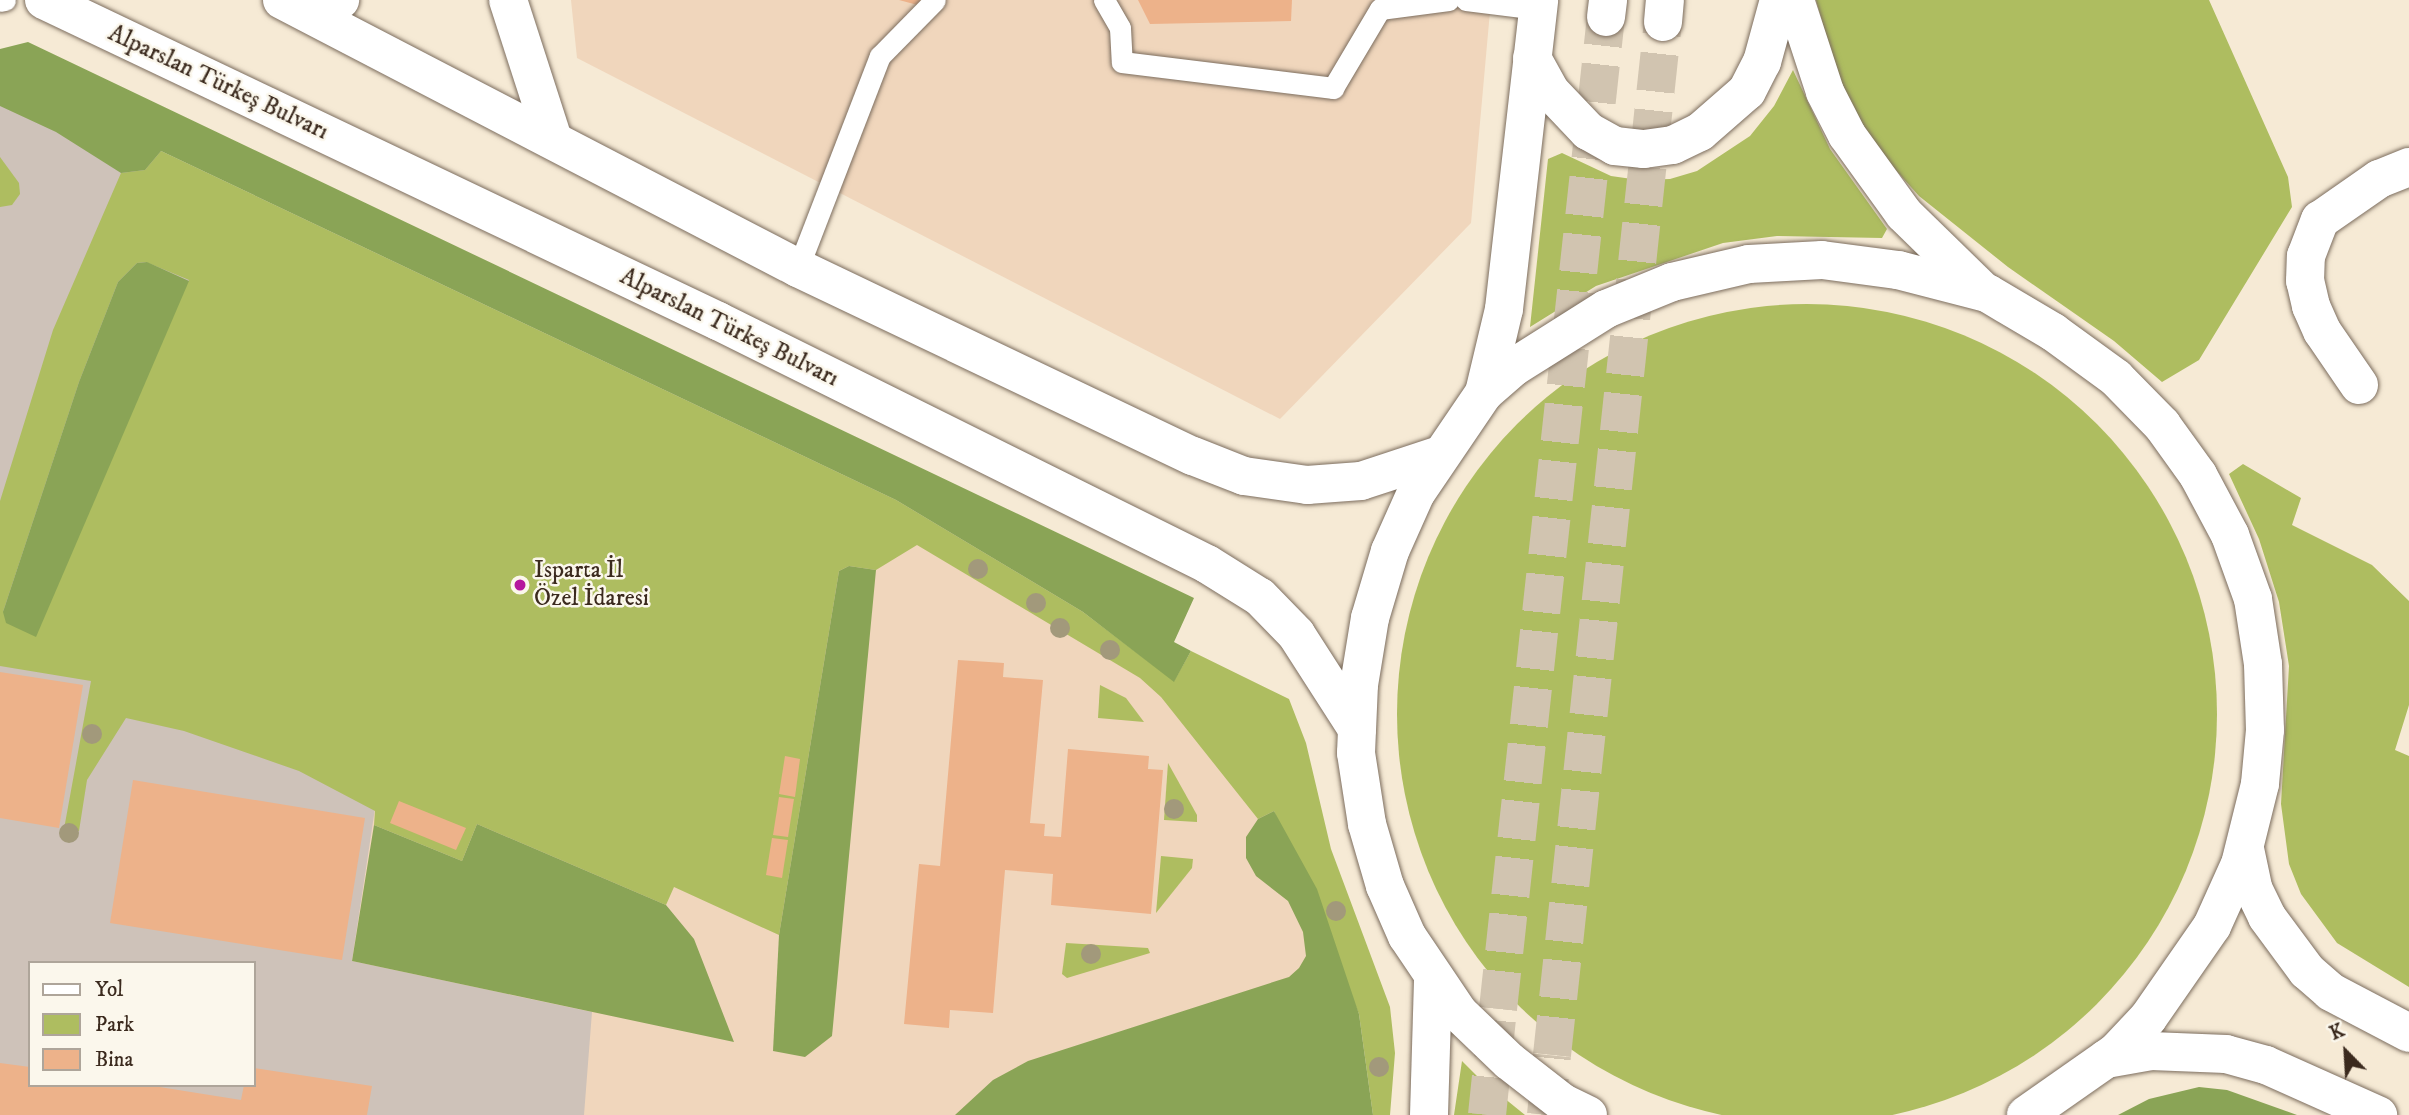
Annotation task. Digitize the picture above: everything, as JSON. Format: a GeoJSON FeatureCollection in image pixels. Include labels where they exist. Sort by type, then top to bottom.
{"type":"FeatureCollection","features":[{"type":"Feature","properties":{"kind":"main road","name":"Alparslan Türkeş Bulvarı"},"geometry":{"type":"LineString","coordinates":[[44,0],[718,321],[1207,564],[1260,597],[1296,634],[1357,729]]}},
{"type":"Feature","properties":{"kind":"main road"},"geometry":{"type":"LineString","coordinates":[[508,0],[553,139]]}},
{"type":"Feature","properties":{"kind":"main road"},"geometry":{"type":"LineString","coordinates":[[1532,58],[1552,92],[1588,131],[1615,146],[1644,149],[1673,145],[1700,132],[1747,92],[1762,62],[1779,0]]}},
{"type":"Feature","properties":{"kind":"main road"},"geometry":{"type":"LineString","coordinates":[[1794,0],[1825,92],[1846,135],[1905,214],[1987,293],[2053,332],[2116,378],[2162,425],[2198,475],[2230,535],[2253,599],[2263,664],[2265,730],[2260,784],[2245,849],[2213,926],[2177,983],[2106,1059],[2026,1115]]}},
{"type":"Feature","properties":{"kind":"main road"},"geometry":{"type":"LineString","coordinates":[[310,4],[553,139],[798,268],[1181,451],[1244,476],[1332,485],[1393,472],[1440,455]]}},
{"type":"Feature","properties":{"kind":"main road"},"geometry":{"type":"LineString","coordinates":[[1484,393],[1504,309],[1539,4]]}},
{"type":"Feature","properties":{"kind":"main road"},"geometry":{"type":"LineString","coordinates":[[2359,385],[2322,331],[2311,306],[2305,281],[2306,256],[2320,220],[2379,179],[2409,167]]}},
{"type":"Feature","properties":{"kind":"main road"},"geometry":{"type":"LineString","coordinates":[[1587,1115],[1563,1103],[1508,1062],[1459,1013],[1433,979],[1385,886],[1367,824],[1356,753],[1370,618],[1390,551],[1440,455],[1484,393],[1547,344],[1606,309],[1672,282],[1749,264],[1835,262],[1898,270],[1987,293]]}},
{"type":"Feature","properties":{"kind":"main road"},"geometry":{"type":"LineString","coordinates":[[2245,849],[2253,888],[2267,917],[2307,971],[2366,1013],[2409,1033]]}},
{"type":"Feature","properties":{"kind":"main road"},"geometry":{"type":"LineString","coordinates":[[1429,1115],[1433,979]]}},
{"type":"Feature","properties":{"kind":"main road"},"geometry":{"type":"LineString","coordinates":[[2106,1059],[2151,1051],[2226,1054],[2266,1065],[2378,1115]]}},
{"type":"Feature","properties":{"kind":"lane"},"geometry":{"type":"LineString","coordinates":[[798,268],[880,56],[935,0]]}},
{"type":"Feature","properties":{"kind":"lane"},"geometry":{"type":"LineString","coordinates":[[1104,0],[1120,28],[1122,62],[1333,88],[1380,9],[1448,0]]}},
{"type":"Feature","properties":{"kind":"lane"},"geometry":{"type":"LineString","coordinates":[[1466,0],[1539,4]]}},
{"type":"Feature","properties":{"kind":"shaded area"},"geometry":{"type":"Polygon","coordinates":[[[571,0],[1491,0],[1471,223],[1280,419],[577,58],[571,0]]]}},
{"type":"Feature","properties":{"kind":"shaded area","name":"Isparta İl Özel İdaresi"},"geometry":{"type":"Polygon","coordinates":[[[0,75],[896,500],[1083,612],[1274,811],[1373,1115],[0,1115],[0,75]]]}},
{"type":"Feature","properties":{"kind":"shaded area"},"geometry":{"type":"Polygon","coordinates":[[[0,75],[161,151],[379,782],[352,961],[592,1012],[584,1115],[0,1115],[0,75]]]}},
{"type":"Feature","properties":{"kind":"green space"},"geometry":{"type":"Polygon","coordinates":[[[1816,0],[2209,0],[2288,177],[2292,207],[2199,360],[2162,382],[2114,341],[2008,267],[1919,196],[1885,158],[1860,121],[1837,74],[1816,0]]]}},
{"type":"Feature","properties":{"kind":"green space"},"geometry":{"type":"Polygon","coordinates":[[[28,42],[1194,598],[1174,642],[1191,651],[1174,682],[1083,612],[896,500],[161,151],[145,170],[121,173],[56,132],[0,106],[0,49],[28,42]]]}},
{"type":"Feature","properties":{"kind":"green space"},"geometry":{"type":"Polygon","coordinates":[[[1793,70],[1830,149],[1887,229],[1882,238],[1777,236],[1723,243],[1596,286],[1530,327],[1548,159],[1562,153],[1611,176],[1639,180],[1670,179],[1697,171],[1750,136],[1774,106],[1793,70]]]}},
{"type":"Feature","properties":{"kind":"green space"},"geometry":{"type":"Polygon","coordinates":[[[161,151],[896,500],[1083,612],[1174,681],[1191,651],[1289,699],[1306,743],[1331,849],[1390,1007],[1395,1053],[1390,1115],[1373,1115],[1359,1014],[1274,811],[1258,819],[1161,697],[1140,678],[917,545],[876,570],[849,566],[839,571],[779,935],[674,887],[666,905],[477,824],[462,861],[374,825],[375,811],[299,771],[184,731],[126,718],[87,780],[79,831],[64,829],[91,681],[0,666],[0,501],[53,330],[121,173],[145,170],[161,151]],[[146,262],[137,263],[118,282],[79,382],[3,612],[189,280],[146,262]]]}},
{"type":"Feature","properties":{"kind":"green space"},"geometry":{"type":"Polygon","coordinates":[[[0,157],[19,183],[20,194],[12,205],[0,207],[0,157]]]}},
{"type":"Feature","properties":{"kind":"green space"},"geometry":{"type":"Polygon","coordinates":[[[147,262],[189,281],[36,637],[6,623],[3,612],[79,382],[118,282],[137,263],[147,262]]]}},
{"type":"Feature","properties":{"kind":"green space"},"geometry":{"type":"Polygon","coordinates":[[[1767,306],[1847,306],[1926,322],[2000,353],[2035,373],[2067,397],[2097,424],[2124,454],[2148,486],[2168,521],[2199,595],[2215,674],[2215,754],[2209,794],[2185,871],[2148,942],[2097,1004],[2035,1055],[1964,1092],[1887,1116],[1727,1116],[1650,1092],[1579,1055],[1517,1004],[1466,942],[1429,871],[1415,833],[1399,754],[1399,674],[1415,595],[1446,521],[1466,486],[1490,454],[1517,424],[1547,397],[1579,373],[1614,353],[1688,322],[1767,306]]]}},
{"type":"Feature","properties":{"kind":"green space"},"geometry":{"type":"Polygon","coordinates":[[[2243,464],[2301,498],[2292,525],[2372,565],[2409,601],[2409,705],[2395,750],[2409,756],[2409,987],[2337,943],[2301,894],[2289,864],[2281,804],[2289,666],[2279,602],[2259,539],[2229,474],[2243,464]]]}},
{"type":"Feature","properties":{"kind":"green space"},"geometry":{"type":"Polygon","coordinates":[[[849,566],[876,570],[832,1036],[805,1057],[773,1051],[779,935],[839,571],[849,566]]]}},
{"type":"Feature","properties":{"kind":"green space"},"geometry":{"type":"Polygon","coordinates":[[[1100,685],[1126,698],[1144,722],[1098,718],[1100,685]]]}},
{"type":"Feature","properties":{"kind":"green space"},"geometry":{"type":"Polygon","coordinates":[[[1168,763],[1197,815],[1197,822],[1164,820],[1168,763]]]}},
{"type":"Feature","properties":{"kind":"green space"},"geometry":{"type":"Polygon","coordinates":[[[1274,811],[1317,889],[1359,1014],[1373,1115],[955,1115],[993,1080],[1028,1061],[1289,977],[1299,968],[1306,956],[1303,932],[1288,901],[1256,876],[1246,858],[1246,837],[1258,819],[1274,811]]]}},
{"type":"Feature","properties":{"kind":"green space"},"geometry":{"type":"Polygon","coordinates":[[[477,824],[666,905],[694,939],[734,1042],[352,961],[374,825],[462,861],[477,824]]]}},
{"type":"Feature","properties":{"kind":"green space"},"geometry":{"type":"Polygon","coordinates":[[[1161,856],[1193,859],[1192,868],[1156,913],[1161,856]]]}},
{"type":"Feature","properties":{"kind":"green space"},"geometry":{"type":"Polygon","coordinates":[[[1066,943],[1148,948],[1150,953],[1067,978],[1062,974],[1066,943]]]}},
{"type":"Feature","properties":{"kind":"green space"},"geometry":{"type":"Polygon","coordinates":[[[1462,1061],[1477,1076],[1525,1115],[1454,1115],[1462,1061]]]}},
{"type":"Feature","properties":{"kind":"green space"},"geometry":{"type":"Polygon","coordinates":[[[2199,1087],[2227,1090],[2297,1115],[2118,1115],[2149,1099],[2199,1087]]]}},
{"type":"Feature","properties":{"kind":"building"},"geometry":{"type":"Polygon","coordinates":[[[899,0],[930,0],[925,7],[899,0]]]}},
{"type":"Feature","properties":{"kind":"building"},"geometry":{"type":"Polygon","coordinates":[[[1138,0],[1292,0],[1291,21],[1150,24],[1138,0]]]}},
{"type":"Feature","properties":{"kind":"building"},"geometry":{"type":"Polygon","coordinates":[[[958,660],[1004,663],[1003,677],[1043,680],[1030,823],[1045,824],[1044,836],[1061,837],[1068,749],[1149,756],[1148,769],[1163,770],[1151,914],[1051,905],[1053,874],[1005,870],[993,1013],[950,1010],[949,1028],[904,1024],[919,864],[940,866],[958,660]]]}},
{"type":"Feature","properties":{"kind":"building"},"geometry":{"type":"Polygon","coordinates":[[[0,672],[83,685],[59,828],[0,818],[0,672]]]}},
{"type":"Feature","properties":{"kind":"building"},"geometry":{"type":"Polygon","coordinates":[[[785,756],[800,759],[795,797],[779,794],[785,756]]]}},
{"type":"Feature","properties":{"kind":"building"},"geometry":{"type":"Polygon","coordinates":[[[133,780],[365,818],[342,960],[110,923],[133,780]]]}},
{"type":"Feature","properties":{"kind":"building"},"geometry":{"type":"Polygon","coordinates":[[[779,797],[794,799],[788,837],[773,835],[779,797]]]}},
{"type":"Feature","properties":{"kind":"building"},"geometry":{"type":"Polygon","coordinates":[[[399,801],[466,828],[456,850],[390,823],[399,801]]]}},
{"type":"Feature","properties":{"kind":"building"},"geometry":{"type":"Polygon","coordinates":[[[772,838],[788,840],[782,878],[766,875],[772,838]]]}},
{"type":"Feature","properties":{"kind":"building"},"geometry":{"type":"Polygon","coordinates":[[[0,1063],[28,1067],[28,1087],[160,1087],[241,1100],[244,1087],[256,1087],[256,1068],[372,1086],[367,1115],[0,1115],[0,1063]]]}},
{"type":"Feature","properties":{"kind":"tunnel"},"geometry":{"type":"LineString","coordinates":[[1498,1009],[1606,17]]}},
{"type":"Feature","properties":{"kind":"tunnel"},"geometry":{"type":"LineString","coordinates":[[1552,1055],[1663,22]]}},
{"type":"Feature","properties":{"kind":"tunnel"},"geometry":{"type":"LineString","coordinates":[[1487,1115],[1498,1009]]}},
{"type":"Feature","properties":{"kind":"tunnel"},"geometry":{"type":"LineString","coordinates":[[1546,1115],[1552,1055]]}},
{"type":"Feature","properties":{"kind":"place","name":"Isparta İl Özel İdaresi"},"geometry":{"type":"Point","coordinates":[520,585]}}]}
